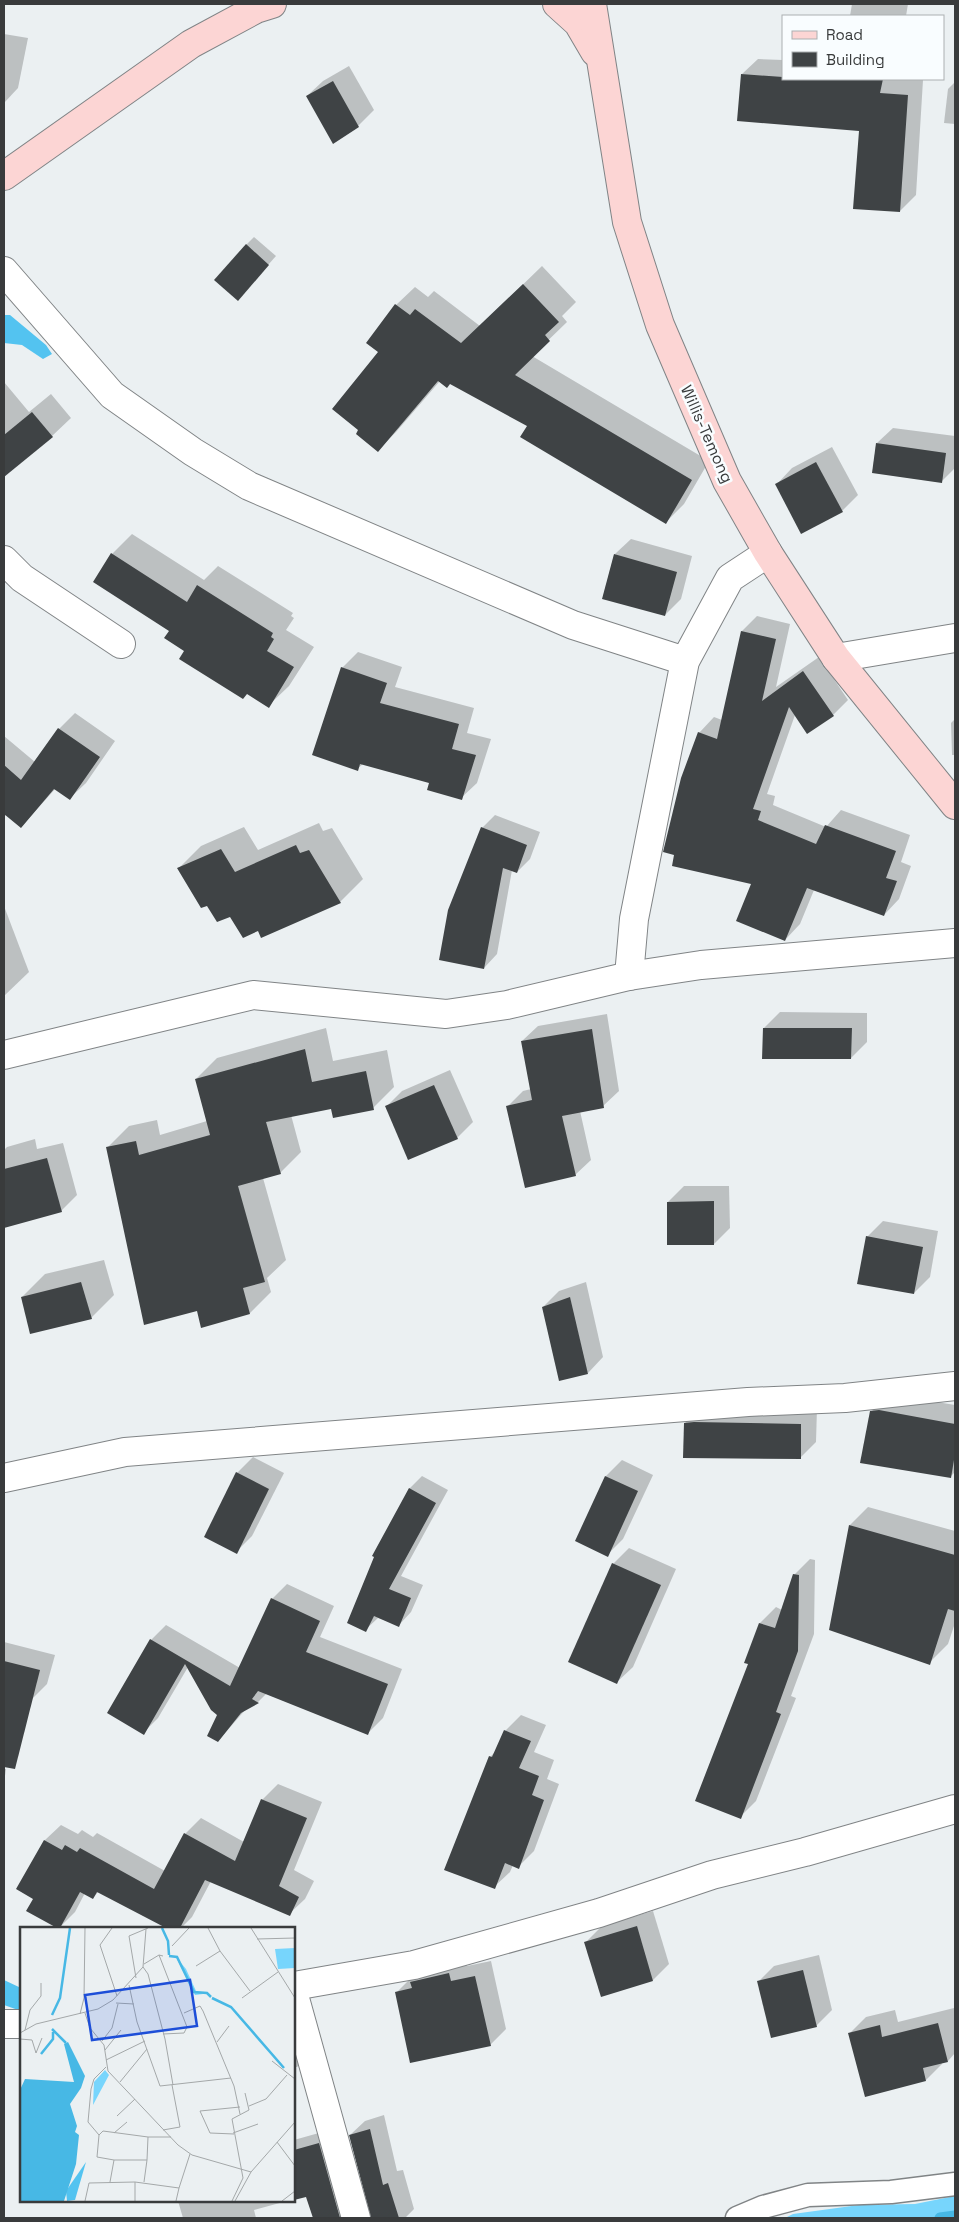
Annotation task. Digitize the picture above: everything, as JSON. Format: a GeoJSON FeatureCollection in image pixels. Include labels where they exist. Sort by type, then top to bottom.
{"type":"FeatureCollection","features":[{"type":"Feature","properties":{"kind":"main road"},"geometry":{"type":"LineString","coordinates":[[4,176],[191,44],[256,9],[272,4]]}},
{"type":"Feature","properties":{"kind":"main road"},"geometry":{"type":"LineString","coordinates":[[557,4],[578,24],[603,66]]}},
{"type":"Feature","properties":{"kind":"main road","name":"Willis-Temong"},"geometry":{"type":"LineString","coordinates":[[592,4],[627,222],[660,326],[726,481],[768,554],[836,658],[955,804]]}},
{"type":"Feature","properties":{"kind":"street"},"geometry":{"type":"LineString","coordinates":[[4,271],[112,395],[193,452],[249,486],[573,625],[684,661]]}},
{"type":"Feature","properties":{"kind":"street"},"geometry":{"type":"LineString","coordinates":[[629,976],[634,919],[684,661],[730,578],[768,554]]}},
{"type":"Feature","properties":{"kind":"street"},"geometry":{"type":"LineString","coordinates":[[4,560],[22,578],[121,644]]}},
{"type":"Feature","properties":{"kind":"street"},"geometry":{"type":"LineString","coordinates":[[836,658],[955,638]]}},
{"type":"Feature","properties":{"kind":"street"},"geometry":{"type":"LineString","coordinates":[[4,1055],[253,995],[446,1014],[508,1005],[629,976],[701,966],[955,942]]}},
{"type":"Feature","properties":{"kind":"street"},"geometry":{"type":"LineString","coordinates":[[4,1478],[125,1452],[748,1402],[845,1398],[955,1386]]}},
{"type":"Feature","properties":{"kind":"street"},"geometry":{"type":"LineString","coordinates":[[295,1986],[414,1965],[599,1913],[633,1899],[712,1875],[806,1852],[955,1809]]}},
{"type":"Feature","properties":{"kind":"street"},"geometry":{"type":"LineString","coordinates":[[295,1999],[356,2218]]}},
{"type":"Feature","properties":{"kind":"street"},"geometry":{"type":"LineString","coordinates":[[4,2024],[20,2024]]}},
{"type":"Feature","properties":{"kind":"lane"},"geometry":{"type":"LineString","coordinates":[[738,2218],[763,2207],[808,2195],[891,2192],[955,2184]]}},
{"type":"Feature","properties":{"kind":"shaded area"},"geometry":{"type":"Polygon","coordinates":[[[4,315],[10,315],[46,345],[52,354],[43,359],[22,345],[4,343],[4,315]]]}},
{"type":"Feature","properties":{"kind":"shaded area"},"geometry":{"type":"Polygon","coordinates":[[[4,1980],[20,1988],[20,2011],[4,2005],[4,1980]]]}},
{"type":"Feature","properties":{"kind":"shaded area"},"geometry":{"type":"Polygon","coordinates":[[[955,2196],[955,2218],[785,2218],[793,2214],[859,2205],[915,2204],[955,2196]]]}},
{"type":"Feature","properties":{"kind":"building"},"geometry":{"type":"Polygon","coordinates":[[[741,74],[782,77],[782,80],[883,80],[880,93],[908,95],[900,212],[853,209],[859,131],[737,121],[741,74]]]}},
{"type":"Feature","properties":{"kind":"building"},"geometry":{"type":"Polygon","coordinates":[[[333,81],[359,127],[333,144],[306,96],[333,81]]]}},
{"type":"Feature","properties":{"kind":"building"},"geometry":{"type":"Polygon","coordinates":[[[246,244],[269,265],[238,301],[214,280],[246,244]]]}},
{"type":"Feature","properties":{"kind":"building"},"geometry":{"type":"Polygon","coordinates":[[[523,284],[559,322],[545,335],[550,341],[515,375],[692,480],[666,524],[520,437],[527,426],[450,384],[447,388],[438,381],[378,452],[356,434],[358,430],[332,409],[378,352],[366,343],[395,304],[410,315],[415,309],[461,343],[523,284]]]}},
{"type":"Feature","properties":{"kind":"building"},"geometry":{"type":"Polygon","coordinates":[[[32,412],[53,437],[4,477],[4,435],[32,412]]]}},
{"type":"Feature","properties":{"kind":"building"},"geometry":{"type":"Polygon","coordinates":[[[876,443],[946,453],[942,483],[872,473],[876,443]]]}},
{"type":"Feature","properties":{"kind":"building"},"geometry":{"type":"Polygon","coordinates":[[[816,462],[843,512],[801,534],[775,484],[816,462]]]}},
{"type":"Feature","properties":{"kind":"building"},"geometry":{"type":"Polygon","coordinates":[[[111,553],[187,602],[197,585],[273,633],[271,637],[274,639],[267,651],[294,667],[269,708],[247,694],[243,699],[179,659],[184,651],[164,638],[169,631],[93,582],[111,553]]]}},
{"type":"Feature","properties":{"kind":"building"},"geometry":{"type":"Polygon","coordinates":[[[614,554],[677,572],[665,616],[602,599],[614,554]]]}},
{"type":"Feature","properties":{"kind":"building"},"geometry":{"type":"Polygon","coordinates":[[[741,631],[776,639],[762,701],[803,671],[834,716],[807,734],[789,707],[753,809],[761,811],[758,820],[816,844],[825,825],[896,851],[886,878],[897,881],[884,916],[807,888],[785,941],[736,921],[751,884],[672,866],[674,855],[663,852],[681,778],[698,732],[717,739],[741,631]]]}},
{"type":"Feature","properties":{"kind":"building"},"geometry":{"type":"Polygon","coordinates":[[[341,667],[387,683],[380,703],[459,724],[452,749],[476,755],[462,800],[427,790],[429,783],[360,764],[358,771],[312,755],[341,667]]]}},
{"type":"Feature","properties":{"kind":"building"},"geometry":{"type":"Polygon","coordinates":[[[58,728],[100,757],[70,800],[54,789],[21,828],[4,814],[4,765],[21,780],[58,728]]]}},
{"type":"Feature","properties":{"kind":"building"},"geometry":{"type":"Polygon","coordinates":[[[481,827],[527,845],[517,873],[503,868],[484,969],[439,960],[448,910],[481,827]]]}},
{"type":"Feature","properties":{"kind":"building"},"geometry":{"type":"Polygon","coordinates":[[[296,845],[300,853],[309,850],[341,903],[261,938],[258,931],[243,938],[230,917],[217,922],[207,906],[201,908],[177,868],[221,849],[235,872],[296,845]]]}},
{"type":"Feature","properties":{"kind":"building"},"geometry":{"type":"Polygon","coordinates":[[[763,1028],[852,1028],[851,1059],[762,1059],[763,1028]]]}},
{"type":"Feature","properties":{"kind":"building"},"geometry":{"type":"Polygon","coordinates":[[[592,1029],[604,1108],[562,1116],[576,1176],[525,1188],[506,1106],[532,1100],[521,1041],[592,1029]]]}},
{"type":"Feature","properties":{"kind":"building"},"geometry":{"type":"Polygon","coordinates":[[[305,1049],[312,1082],[366,1071],[374,1110],[333,1118],[331,1109],[266,1122],[281,1174],[238,1186],[265,1282],[243,1288],[250,1314],[201,1328],[197,1311],[144,1325],[106,1147],[136,1141],[139,1155],[210,1135],[195,1079],[305,1049]]]}},
{"type":"Feature","properties":{"kind":"building"},"geometry":{"type":"Polygon","coordinates":[[[434,1085],[458,1139],[408,1160],[385,1106],[434,1085]]]}},
{"type":"Feature","properties":{"kind":"building"},"geometry":{"type":"Polygon","coordinates":[[[47,1158],[62,1212],[4,1228],[4,1169],[47,1158]]]}},
{"type":"Feature","properties":{"kind":"building"},"geometry":{"type":"Polygon","coordinates":[[[714,1201],[714,1245],[667,1245],[667,1202],[714,1201]]]}},
{"type":"Feature","properties":{"kind":"building"},"geometry":{"type":"Polygon","coordinates":[[[866,1236],[923,1247],[914,1294],[857,1284],[866,1236]]]}},
{"type":"Feature","properties":{"kind":"building"},"geometry":{"type":"Polygon","coordinates":[[[81,1282],[92,1319],[30,1334],[21,1297],[81,1282]]]}},
{"type":"Feature","properties":{"kind":"building"},"geometry":{"type":"Polygon","coordinates":[[[570,1297],[588,1374],[559,1381],[542,1307],[570,1297]]]}},
{"type":"Feature","properties":{"kind":"building"},"geometry":{"type":"Polygon","coordinates":[[[879,1410],[955,1424],[955,1454],[951,1478],[860,1463],[870,1411],[879,1410]]]}},
{"type":"Feature","properties":{"kind":"building"},"geometry":{"type":"Polygon","coordinates":[[[684,1423],[801,1424],[801,1459],[683,1458],[684,1423]]]}},
{"type":"Feature","properties":{"kind":"building"},"geometry":{"type":"Polygon","coordinates":[[[236,1472],[269,1489],[237,1554],[204,1537],[236,1472]]]}},
{"type":"Feature","properties":{"kind":"building"},"geometry":{"type":"Polygon","coordinates":[[[605,1476],[638,1491],[608,1557],[575,1541],[605,1476]]]}},
{"type":"Feature","properties":{"kind":"building"},"geometry":{"type":"Polygon","coordinates":[[[409,1488],[436,1503],[389,1589],[411,1598],[399,1627],[374,1616],[366,1632],[347,1623],[374,1557],[372,1556],[409,1488]]]}},
{"type":"Feature","properties":{"kind":"building"},"geometry":{"type":"Polygon","coordinates":[[[849,1525],[955,1555],[955,1611],[948,1609],[930,1665],[829,1630],[849,1525]]]}},
{"type":"Feature","properties":{"kind":"building"},"geometry":{"type":"Polygon","coordinates":[[[612,1563],[661,1585],[617,1684],[568,1662],[612,1563]]]}},
{"type":"Feature","properties":{"kind":"building"},"geometry":{"type":"Polygon","coordinates":[[[793,1574],[799,1575],[798,1651],[776,1712],[781,1714],[741,1819],[695,1801],[748,1664],[744,1663],[759,1623],[775,1628],[793,1574]]]}},
{"type":"Feature","properties":{"kind":"building"},"geometry":{"type":"Polygon","coordinates":[[[271,1598],[320,1621],[306,1652],[388,1684],[368,1735],[258,1691],[252,1699],[259,1703],[241,1713],[218,1742],[207,1736],[217,1715],[211,1710],[185,1664],[144,1735],[107,1713],[150,1639],[230,1686],[271,1598]]]}},
{"type":"Feature","properties":{"kind":"building"},"geometry":{"type":"Polygon","coordinates":[[[4,1661],[40,1670],[15,1769],[4,1767],[4,1661]]]}},
{"type":"Feature","properties":{"kind":"building"},"geometry":{"type":"Polygon","coordinates":[[[504,1730],[531,1741],[519,1768],[539,1776],[532,1795],[544,1800],[519,1869],[505,1863],[495,1889],[444,1870],[489,1756],[492,1757],[504,1730]]]}},
{"type":"Feature","properties":{"kind":"building"},"geometry":{"type":"Polygon","coordinates":[[[261,1799],[307,1818],[279,1886],[299,1897],[290,1916],[205,1880],[181,1927],[164,1927],[97,1892],[93,1899],[80,1892],[61,1927],[55,1927],[26,1911],[33,1899],[16,1889],[44,1840],[62,1850],[65,1845],[77,1852],[80,1848],[154,1889],[184,1833],[235,1861],[261,1799]]]}},
{"type":"Feature","properties":{"kind":"building"},"geometry":{"type":"Polygon","coordinates":[[[637,1926],[653,1981],[601,1997],[584,1942],[637,1926]]]}},
{"type":"Feature","properties":{"kind":"building"},"geometry":{"type":"Polygon","coordinates":[[[803,1970],[817,2027],[771,2038],[757,1981],[803,1970]]]}},
{"type":"Feature","properties":{"kind":"building"},"geometry":{"type":"Polygon","coordinates":[[[449,1973],[451,1981],[475,1976],[491,2046],[410,2063],[395,1992],[412,1988],[410,1982],[449,1973]]]}},
{"type":"Feature","properties":{"kind":"building"},"geometry":{"type":"Polygon","coordinates":[[[938,2023],[948,2062],[923,2068],[926,2081],[865,2097],[848,2033],[880,2025],[882,2037],[938,2023]]]}},
{"type":"Feature","properties":{"kind":"building"},"geometry":{"type":"Polygon","coordinates":[[[370,2129],[383,2185],[388,2183],[399,2218],[371,2218],[349,2135],[370,2129]]]}},
{"type":"Feature","properties":{"kind":"building"},"geometry":{"type":"Polygon","coordinates":[[[319,2143],[340,2218],[313,2218],[306,2197],[295,2200],[295,2150],[319,2143]]]}},
{"type":"Feature","properties":{"kind":"waterway"},"geometry":{"type":"LineString","coordinates":[[940,2218],[955,2216]]}}]}
